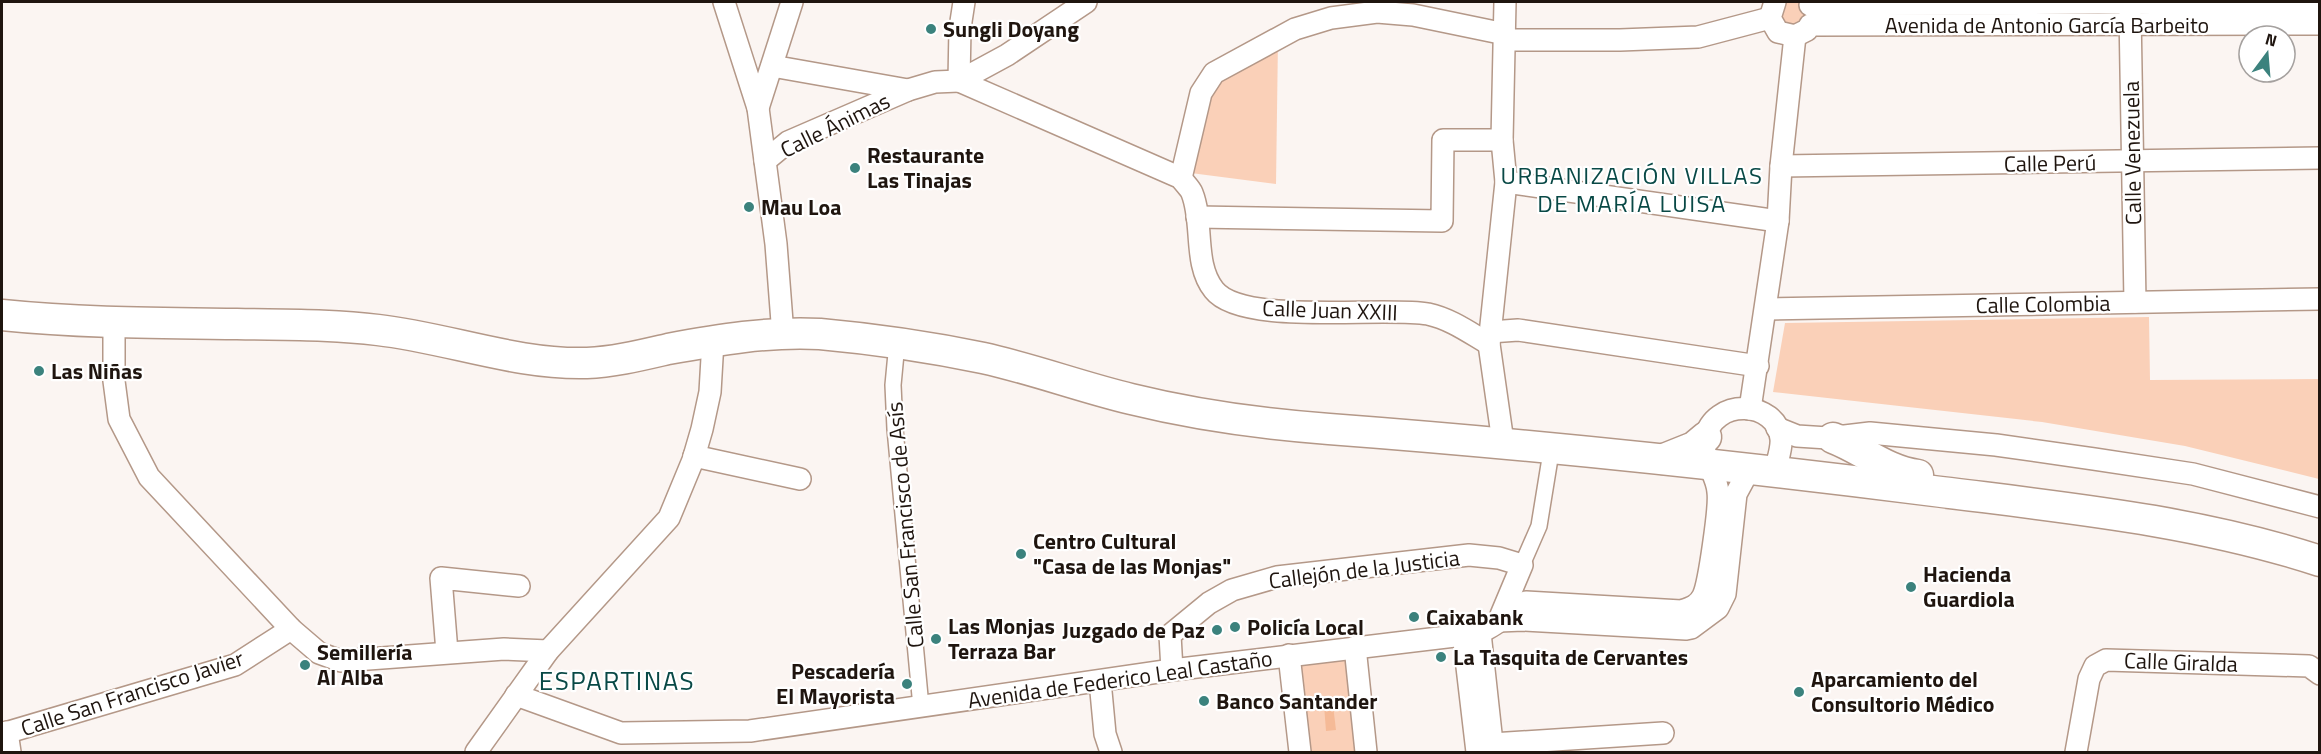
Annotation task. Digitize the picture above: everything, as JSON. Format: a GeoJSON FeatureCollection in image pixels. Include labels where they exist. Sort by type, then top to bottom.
{"type":"FeatureCollection","features":[{"type":"Feature","properties":{"kind":"main road"},"geometry":{"type":"LineString","coordinates":[[2,315],[114,322],[311,325],[375,329],[436,339],[497,354],[543,362],[590,363],[713,341],[814,334],[897,343],[987,359],[1129,399],[1232,419],[1552,446],[1662,459],[1694,447],[1763,469],[2152,519],[2289,550],[2319,561]]}},
{"type":"Feature","properties":{"kind":"main road"},"geometry":{"type":"LineString","coordinates":[[1833,438],[1851,445],[1880,463],[1905,473],[2120,502],[2152,519]]}},
{"type":"Feature","properties":{"kind":"street"},"geometry":{"type":"LineString","coordinates":[[724,2],[758,108],[776,244],[783,335]]}},
{"type":"Feature","properties":{"kind":"street"},"geometry":{"type":"LineString","coordinates":[[758,108],[792,2]]}},
{"type":"Feature","properties":{"kind":"street"},"geometry":{"type":"LineString","coordinates":[[964,2],[960,28],[959,81],[1181,178],[1201,93],[1214,73],[1295,29],[1331,18],[1377,12],[1413,15],[1505,37],[1620,40],[1698,37],[1772,10],[1778,32],[1806,17]]}},
{"type":"Feature","properties":{"kind":"street","name":"Calle Ánimas"},"geometry":{"type":"LineString","coordinates":[[765,161],[788,142],[908,90],[935,82],[959,81],[1007,55],[1086,2]]}},
{"type":"Feature","properties":{"kind":"street"},"geometry":{"type":"LineString","coordinates":[[1503,442],[1490,338],[1506,182],[1502,140],[1504,2]]}},
{"type":"Feature","properties":{"kind":"street"},"geometry":{"type":"LineString","coordinates":[[2098,2],[2098,26]]}},
{"type":"Feature","properties":{"kind":"street","name":"Avenida de Antonio García Barbeito"},"geometry":{"type":"LineString","coordinates":[[1806,17],[2098,2],[2319,5]]}},
{"type":"Feature","properties":{"kind":"street","name":"Calle Venezuela"},"geometry":{"type":"LineString","coordinates":[[2130,3],[2135,302]]}},
{"type":"Feature","properties":{"kind":"street"},"geometry":{"type":"LineString","coordinates":[[1750,409],[1767,309],[1778,221],[1781,166],[1806,17]]}},
{"type":"Feature","properties":{"kind":"street","name":"Avenida de Antonio García Barbeito"},"geometry":{"type":"LineString","coordinates":[[1806,17],[2098,26],[2319,24]]}},
{"type":"Feature","properties":{"kind":"street","name":"Calle Ánimas"},"geometry":{"type":"LineString","coordinates":[[772,66],[908,90]]}},
{"type":"Feature","properties":{"kind":"street"},"geometry":{"type":"LineString","coordinates":[[1197,217],[1442,221],[1443,140],[1502,140]]}},
{"type":"Feature","properties":{"kind":"street","name":"Calle Perú"},"geometry":{"type":"LineString","coordinates":[[1781,166],[2319,158]]}},
{"type":"Feature","properties":{"kind":"street","name":"Calle Juan XXIII"},"geometry":{"type":"LineString","coordinates":[[1181,178],[1192,193],[1205,274],[1215,292],[1236,303],[1267,309],[1318,314],[1398,312],[1428,314],[1490,338]]}},
{"type":"Feature","properties":{"kind":"street"},"geometry":{"type":"LineString","coordinates":[[1506,182],[1778,221]]}},
{"type":"Feature","properties":{"kind":"street","name":"Calle Colombia"},"geometry":{"type":"LineString","coordinates":[[1767,309],[2319,299]]}},
{"type":"Feature","properties":{"kind":"street"},"geometry":{"type":"LineString","coordinates":[[114,322],[114,381],[119,419],[149,477],[291,629],[320,653],[341,661],[504,649],[548,651]]}},
{"type":"Feature","properties":{"kind":"street"},"geometry":{"type":"LineString","coordinates":[[1490,338],[1518,330],[1758,366]]}},
{"type":"Feature","properties":{"kind":"street"},"geometry":{"type":"LineString","coordinates":[[476,753],[548,651],[669,519],[694,456],[710,392],[713,341]]}},
{"type":"Feature","properties":{"kind":"street","name":"Calle San Francisco de Asís"},"geometry":{"type":"LineString","coordinates":[[897,343],[893,385],[895,429],[921,707]]}},
{"type":"Feature","properties":{"kind":"street"},"geometry":{"type":"LineString","coordinates":[[1699,613],[1708,581],[1718,491],[1707,451],[1716,418],[1738,408],[1761,413],[1777,428],[1797,436],[1833,438],[1870,433],[1996,445],[2193,474],[2319,507]]}},
{"type":"Feature","properties":{"kind":"street"},"geometry":{"type":"LineString","coordinates":[[1663,733],[1487,750],[1472,633],[1499,621],[1511,608],[1526,602],[1699,613],[1718,608],[1725,594],[1736,494],[1763,469],[1781,439],[1777,428]]}},
{"type":"Feature","properties":{"kind":"street"},"geometry":{"type":"LineString","coordinates":[[1499,621],[1539,526],[1552,446]]}},
{"type":"Feature","properties":{"kind":"street"},"geometry":{"type":"LineString","coordinates":[[694,456],[801,479]]}},
{"type":"Feature","properties":{"kind":"street","name":"Callejón de la Justicia"},"geometry":{"type":"LineString","coordinates":[[1172,670],[1170,635],[1209,603],[1232,590],[1277,576],[1468,555],[1499,558],[1522,565]]}},
{"type":"Feature","properties":{"kind":"street"},"geometry":{"type":"LineString","coordinates":[[447,652],[441,578],[519,586]]}},
{"type":"Feature","properties":{"kind":"street","name":"Calle San Francisco Javier"},"geometry":{"type":"LineString","coordinates":[[6,740],[234,665],[291,629]]}},
{"type":"Feature","properties":{"kind":"street","name":"Avenida de Federico Leal Castaño"},"geometry":{"type":"LineString","coordinates":[[516,695],[621,733],[750,731],[1172,670],[1472,633]]}},
{"type":"Feature","properties":{"kind":"street"},"geometry":{"type":"LineString","coordinates":[[1355,647],[1366,753]]}},
{"type":"Feature","properties":{"kind":"street"},"geometry":{"type":"LineString","coordinates":[[1289,655],[1300,753]]}},
{"type":"Feature","properties":{"kind":"street","name":"Calle Giralda"},"geometry":{"type":"LineString","coordinates":[[2076,753],[2089,679],[2095,666],[2106,660],[2309,666],[2319,674]]}},
{"type":"Feature","properties":{"kind":"street"},"geometry":{"type":"LineString","coordinates":[[1100,681],[1105,734],[1111,753]]}},
{"type":"Feature","properties":{"kind":"shaded area"},"geometry":{"type":"Polygon","coordinates":[[[1780,2],[1804,2],[1810,16],[1789,33],[1774,10],[1780,2]]]}},
{"type":"Feature","properties":{"kind":"shaded area"},"geometry":{"type":"Polygon","coordinates":[[[1278,39],[1276,184],[1183,172],[1201,93],[1278,39]]]}},
{"type":"Feature","properties":{"kind":"shaded area"},"geometry":{"type":"Polygon","coordinates":[[[2149,317],[2150,380],[2319,379],[2319,479],[2185,446],[2042,422],[1773,392],[1785,323],[2149,317]]]}},
{"type":"Feature","properties":{"kind":"shaded area"},"geometry":{"type":"Polygon","coordinates":[[[1355,647],[1366,752],[1300,752],[1289,655],[1355,647]]]}},
{"type":"Feature","properties":{"kind":"shaded area"},"geometry":{"type":"Polygon","coordinates":[[[1324,705],[1333,705],[1336,730],[1326,731],[1324,705]]]}},
{"type":"Feature","properties":{"kind":"place","name":"Sungli Doyang"},"geometry":{"type":"Point","coordinates":[931,29]}},
{"type":"Feature","properties":{"kind":"place","name":"Restaurante Las Tinajas"},"geometry":{"type":"Point","coordinates":[855,168]}},
{"type":"Feature","properties":{"kind":"place","name":"Mau Loa"},"geometry":{"type":"Point","coordinates":[749,207]}},
{"type":"Feature","properties":{"kind":"place","name":"Las Niñas"},"geometry":{"type":"Point","coordinates":[39,371]}},
{"type":"Feature","properties":{"kind":"place","name":"Centro Cultural \"Casa de las Monjas\""},"geometry":{"type":"Point","coordinates":[1021,554]}},
{"type":"Feature","properties":{"kind":"place","name":"Hacienda Guardiola"},"geometry":{"type":"Point","coordinates":[1911,587]}},
{"type":"Feature","properties":{"kind":"place","name":"Caixabank"},"geometry":{"type":"Point","coordinates":[1414,617]}},
{"type":"Feature","properties":{"kind":"place","name":"Policía Local"},"geometry":{"type":"Point","coordinates":[1235,627]}},
{"type":"Feature","properties":{"kind":"place","name":"Juzgado de Paz"},"geometry":{"type":"Point","coordinates":[1217,630]}},
{"type":"Feature","properties":{"kind":"place","name":"Las Monjas Terraza Bar"},"geometry":{"type":"Point","coordinates":[936,639]}},
{"type":"Feature","properties":{"kind":"place","name":"La Tasquita de Cervantes"},"geometry":{"type":"Point","coordinates":[1441,657]}},
{"type":"Feature","properties":{"kind":"place","name":"Semillería Al Alba"},"geometry":{"type":"Point","coordinates":[305,665]}},
{"type":"Feature","properties":{"kind":"place","name":"Pescadería El Mayorista"},"geometry":{"type":"Point","coordinates":[907,684]}},
{"type":"Feature","properties":{"kind":"place","name":"Aparcamiento del Consultorio Médico"},"geometry":{"type":"Point","coordinates":[1799,692]}},
{"type":"Feature","properties":{"kind":"place","name":"Banco Santander"},"geometry":{"type":"Point","coordinates":[1204,701]}},
{"type":"Feature","properties":{"kind":"district","name":"URBANIZACIÓN VILLAS DE MARÍA LUISA"},"geometry":{"type":"Point","coordinates":[1632,190]}},
{"type":"Feature","properties":{"kind":"district","name":"ESPARTINAS"},"geometry":{"type":"Point","coordinates":[617,681]}}]}
